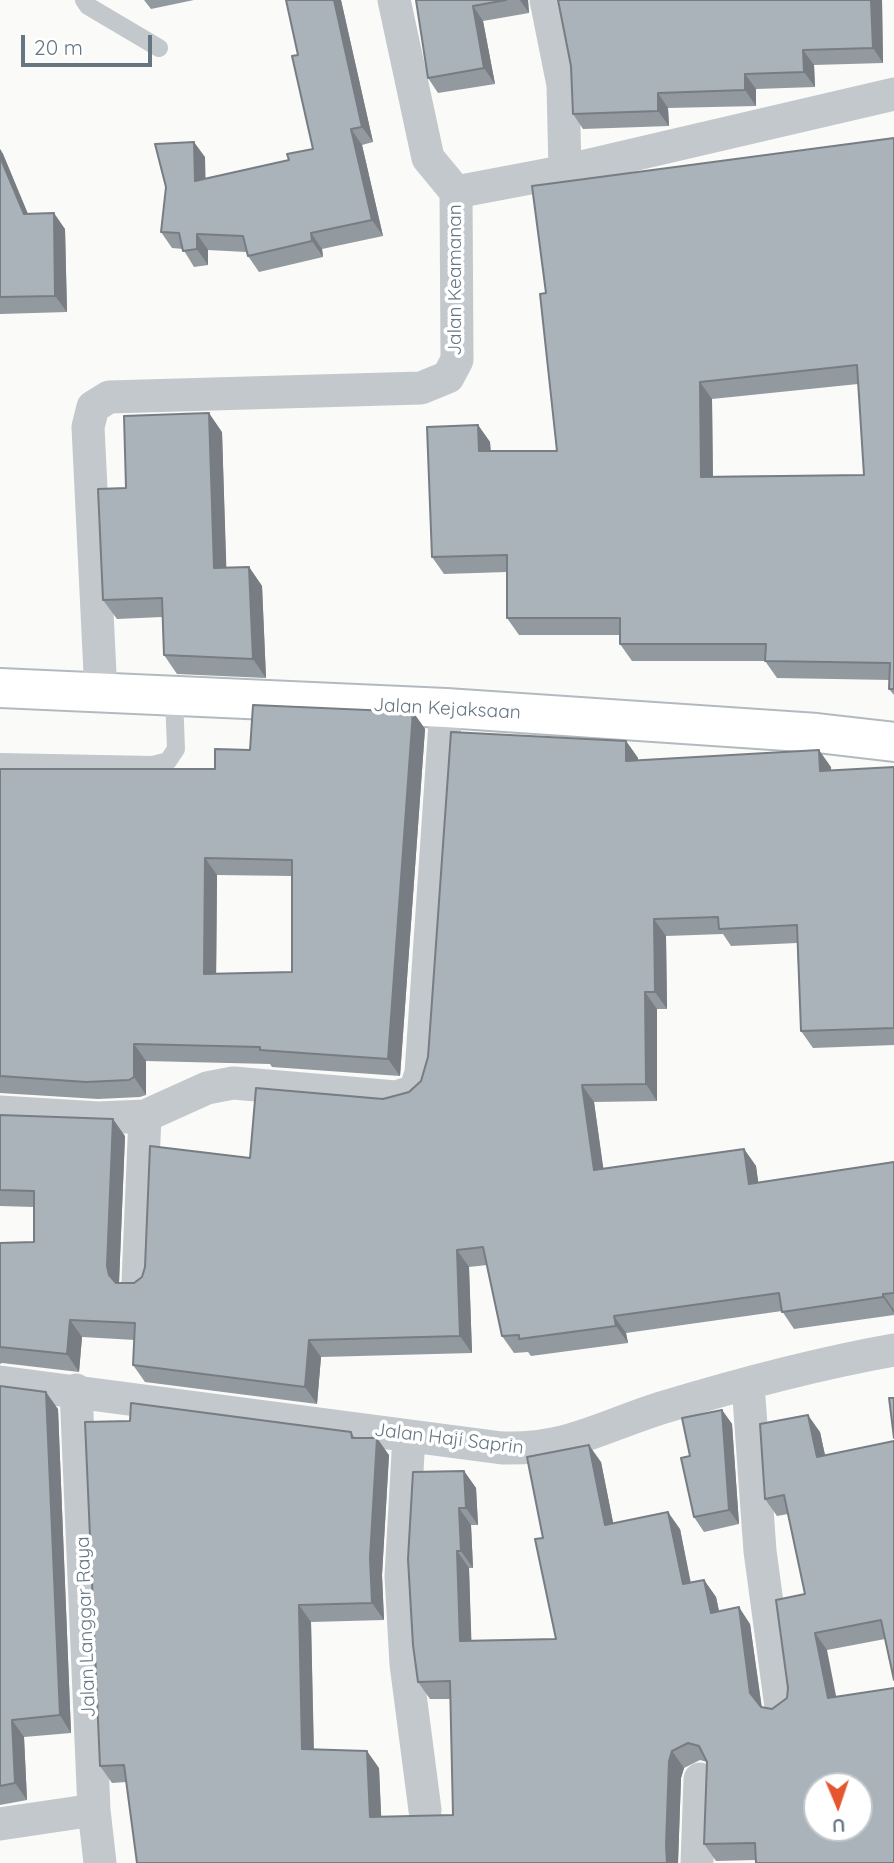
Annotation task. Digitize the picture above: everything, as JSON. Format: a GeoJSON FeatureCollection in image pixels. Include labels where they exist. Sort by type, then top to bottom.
{"type":"FeatureCollection","features":[{"type":"Feature","properties":{"kind":"street"},"geometry":{"type":"LineString","coordinates":[[394,0],[428,158],[456,192]]}},
{"type":"Feature","properties":{"kind":"street"},"geometry":{"type":"LineString","coordinates":[[546,0],[563,85],[565,171]]}},
{"type":"Feature","properties":{"kind":"street","name":"Jalan Keamanan"},"geometry":{"type":"LineString","coordinates":[[101,694],[88,427],[93,407],[109,397],[421,388],[448,377],[457,360],[456,192],[565,171],[894,94]]}},
{"type":"Feature","properties":{"kind":"street","name":"Jalan Kejaksaan"},"geometry":{"type":"LineString","coordinates":[[0,688],[446,708],[817,733],[894,742]]}},
{"type":"Feature","properties":{"kind":"street"},"geometry":{"type":"LineString","coordinates":[[0,1112],[98,1118],[145,1116],[207,1088],[233,1083],[396,1097],[415,1091],[421,1073],[446,708]]}},
{"type":"Feature","properties":{"kind":"street"},"geometry":{"type":"LineString","coordinates":[[138,1283],[145,1116]]}},
{"type":"Feature","properties":{"kind":"street","name":"Jalan Haji Saprin"},"geometry":{"type":"LineString","coordinates":[[0,1382],[502,1448],[536,1449],[568,1442],[657,1409],[748,1384],[894,1350]]}},
{"type":"Feature","properties":{"kind":"street"},"geometry":{"type":"LineString","coordinates":[[748,1384],[760,1551],[781,1707]]}},
{"type":"Feature","properties":{"kind":"street","name":"Jalan Langgar Raya"},"geometry":{"type":"LineString","coordinates":[[76,1390],[94,1810],[100,1863]]}},
{"type":"Feature","properties":{"kind":"street"},"geometry":{"type":"LineString","coordinates":[[409,1436],[401,1576],[406,1664],[425,1810]]}},
{"type":"Feature","properties":{"kind":"street"},"geometry":{"type":"LineString","coordinates":[[697,1863],[700,1779]]}},
{"type":"Feature","properties":{"kind":"street"},"geometry":{"type":"LineString","coordinates":[[0,1824],[94,1810]]}},
{"type":"Feature","properties":{"kind":"lane"},"geometry":{"type":"LineString","coordinates":[[84,0],[88,6],[159,48]]}},
{"type":"Feature","properties":{"kind":"lane"},"geometry":{"type":"LineString","coordinates":[[0,762],[153,765],[168,761],[176,748],[174,696]]}},
{"type":"Feature","properties":{"kind":"building"},"geometry":{"type":"Polygon","coordinates":[[[286,0],[334,0],[362,127],[351,129],[372,220],[311,233],[312,241],[248,256],[243,236],[197,234],[197,249],[183,251],[179,233],[161,232],[166,187],[155,144],[194,142],[195,181],[289,160],[287,154],[313,149],[292,56],[298,55],[286,0]]]}},
{"type":"Feature","properties":{"kind":"building"},"geometry":{"type":"Polygon","coordinates":[[[416,0],[506,0],[473,6],[484,68],[428,78],[416,0]]]}},
{"type":"Feature","properties":{"kind":"building"},"geometry":{"type":"Polygon","coordinates":[[[558,0],[871,0],[873,48],[803,50],[804,72],[745,74],[745,90],[658,93],[658,111],[573,114],[571,66],[558,0]]]}},
{"type":"Feature","properties":{"kind":"building"},"geometry":{"type":"Polygon","coordinates":[[[894,138],[894,689],[889,689],[890,663],[765,661],[766,644],[620,644],[620,618],[507,618],[507,555],[432,557],[427,427],[478,425],[479,451],[557,451],[540,294],[546,293],[532,186],[894,138]],[[857,365],[700,382],[701,477],[864,475],[857,365]]]}},
{"type":"Feature","properties":{"kind":"building"},"geometry":{"type":"Polygon","coordinates":[[[0,157],[24,214],[54,213],[55,296],[0,297],[0,157]]]}},
{"type":"Feature","properties":{"kind":"building"},"geometry":{"type":"Polygon","coordinates":[[[209,413],[214,568],[249,567],[253,659],[164,655],[162,598],[103,600],[98,489],[126,488],[124,416],[209,413]]]}},
{"type":"Feature","properties":{"kind":"building"},"geometry":{"type":"Polygon","coordinates":[[[253,705],[413,712],[388,1059],[260,1050],[260,1047],[134,1044],[134,1077],[129,1080],[86,1082],[0,1076],[0,769],[215,769],[215,749],[250,750],[253,705]],[[205,858],[204,974],[292,972],[292,860],[205,858]]]}},
{"type":"Feature","properties":{"kind":"building"},"geometry":{"type":"Polygon","coordinates":[[[451,732],[626,741],[626,761],[819,750],[820,771],[894,767],[894,1028],[801,1031],[797,925],[719,929],[718,917],[654,919],[655,992],[645,992],[646,1084],[582,1085],[594,1170],[744,1149],[749,1184],[894,1162],[894,1293],[883,1294],[883,1297],[782,1312],[779,1293],[614,1316],[616,1326],[519,1339],[519,1335],[502,1336],[483,1247],[457,1250],[460,1336],[309,1340],[305,1387],[133,1365],[135,1323],[70,1320],[67,1354],[0,1347],[0,1243],[34,1242],[34,1191],[0,1190],[0,1115],[113,1119],[107,1266],[109,1275],[116,1283],[134,1283],[142,1277],[145,1267],[150,1146],[250,1158],[256,1088],[383,1099],[409,1092],[421,1081],[428,1057],[451,732]]]}},
{"type":"Feature","properties":{"kind":"building"},"geometry":{"type":"Polygon","coordinates":[[[0,1386],[46,1392],[60,1715],[12,1720],[15,1783],[0,1786],[0,1386]]]}},
{"type":"Feature","properties":{"kind":"building"},"geometry":{"type":"Polygon","coordinates":[[[889,1398],[894,1398],[894,1438],[889,1398]]]}},
{"type":"Feature","properties":{"kind":"building"},"geometry":{"type":"Polygon","coordinates":[[[131,1403],[351,1432],[352,1438],[377,1438],[370,1558],[372,1603],[299,1605],[302,1749],[367,1751],[370,1817],[453,1815],[450,1681],[418,1682],[413,1645],[408,1559],[413,1472],[464,1471],[466,1508],[459,1508],[461,1551],[457,1551],[460,1641],[556,1639],[535,1539],[543,1538],[527,1457],[589,1445],[605,1525],[668,1512],[683,1584],[704,1580],[711,1613],[739,1607],[750,1693],[761,1707],[772,1709],[787,1698],[788,1688],[776,1600],[805,1594],[784,1495],[765,1499],[760,1424],[808,1415],[817,1457],[894,1441],[894,1680],[881,1620],[815,1633],[828,1698],[894,1688],[894,1863],[756,1863],[755,1843],[704,1844],[707,1762],[699,1746],[688,1743],[672,1751],[669,1761],[667,1863],[137,1863],[124,1765],[100,1766],[85,1422],[130,1421],[131,1403]]]}},
{"type":"Feature","properties":{"kind":"building"},"geometry":{"type":"Polygon","coordinates":[[[722,1410],[729,1510],[694,1517],[681,1458],[690,1456],[682,1418],[722,1410]]]}}]}
